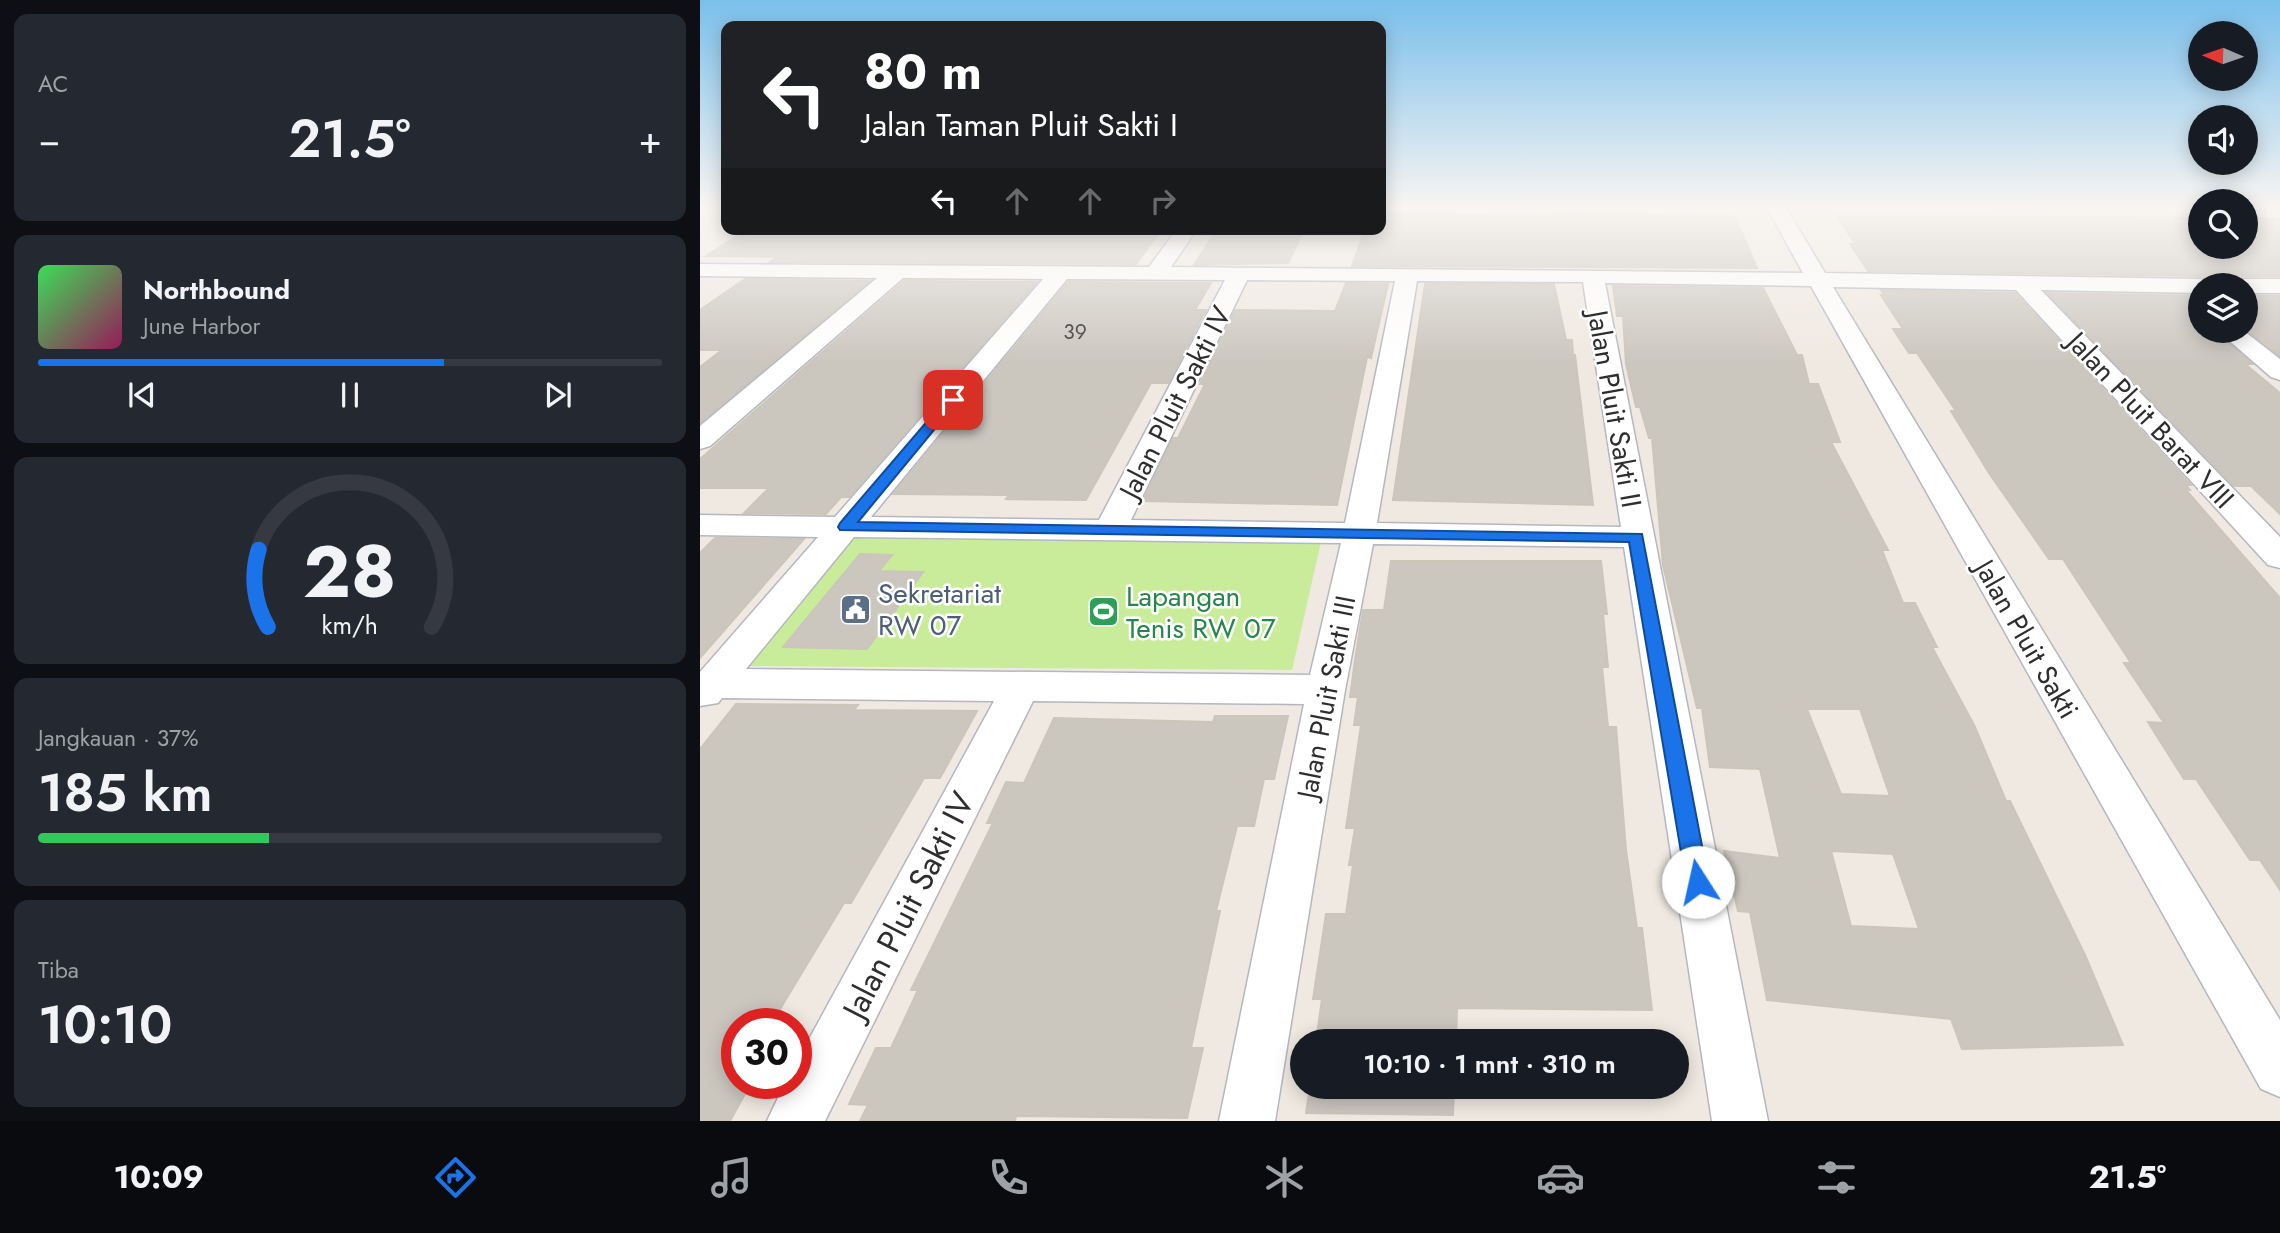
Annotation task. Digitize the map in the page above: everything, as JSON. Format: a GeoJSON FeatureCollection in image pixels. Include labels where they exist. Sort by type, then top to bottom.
{"type":"FeatureCollection","features":[{"type":"Feature","properties":{"kind":"street"},"geometry":{"type":"LineString","coordinates":[[1155,274],[1166,258]]}},
{"type":"Feature","properties":{"kind":"street","name":"Jalan Pluit Sakti"},"geometry":{"type":"LineString","coordinates":[[1805,258],[2280,1070]]}},
{"type":"Feature","properties":{"kind":"street"},"geometry":{"type":"LineString","coordinates":[[700,270],[1407,274],[2188,286]]}},
{"type":"Feature","properties":{"kind":"street"},"geometry":{"type":"LineString","coordinates":[[700,292],[734,270]]}},
{"type":"Feature","properties":{"kind":"street"},"geometry":{"type":"LineString","coordinates":[[700,440],[900,271]]}},
{"type":"Feature","properties":{"kind":"street"},"geometry":{"type":"LineString","coordinates":[[706,690],[1060,273]]}},
{"type":"Feature","properties":{"kind":"street","name":"Jalan Pluit Sakti IV"},"geometry":{"type":"LineString","coordinates":[[1110,530],[1239,274]]}},
{"type":"Feature","properties":{"kind":"street","name":"Jalan Pluit Sakti III"},"geometry":{"type":"LineString","coordinates":[[1247,1121],[1326,690],[1359,534],[1407,274]]}},
{"type":"Feature","properties":{"kind":"street","name":"Jalan Pluit Sakti II"},"geometry":{"type":"LineString","coordinates":[[1592,276],[1740,1121]]}},
{"type":"Feature","properties":{"kind":"street","name":"Jalan Pluit Barat VIII"},"geometry":{"type":"LineString","coordinates":[[2022,283],[2278,554]]}},
{"type":"Feature","properties":{"kind":"street"},"geometry":{"type":"LineString","coordinates":[[2175,285],[2188,296]]}},
{"type":"Feature","properties":{"kind":"street"},"geometry":{"type":"LineString","coordinates":[[2258,286],[2280,286]]}},
{"type":"Feature","properties":{"kind":"street"},"geometry":{"type":"LineString","coordinates":[[2245,343],[2280,372]]}},
{"type":"Feature","properties":{"kind":"street"},"geometry":{"type":"LineString","coordinates":[[700,525],[1636,537]]}},
{"type":"Feature","properties":{"kind":"street","name":"Jalan Pluit Sakti IV"},"geometry":{"type":"LineString","coordinates":[[795,1121],[1020,688]]}},
{"type":"Feature","properties":{"kind":"street"},"geometry":{"type":"LineString","coordinates":[[706,690],[1326,690]]}},
{"type":"Feature","properties":{"kind":"green space"},"geometry":{"type":"Polygon","coordinates":[[[853,539],[1321,542],[1292,670],[749,666],[853,539]]]}},
{"type":"Feature","properties":{"kind":"building"},"geometry":{"type":"Polygon","coordinates":[[[775,258],[1140,258],[1136,264],[770,262],[775,258]]]}},
{"type":"Feature","properties":{"kind":"building"},"geometry":{"type":"Polygon","coordinates":[[[1198,258],[1290,258],[1288,263],[1194,265],[1198,258]]]}},
{"type":"Feature","properties":{"kind":"building"},"geometry":{"type":"Polygon","coordinates":[[[1355,258],[1753,258],[1757,268],[1352,266],[1355,258]]]}},
{"type":"Feature","properties":{"kind":"building"},"geometry":{"type":"Polygon","coordinates":[[[1860,258],[2280,258],[2280,276],[2258,276],[2258,273],[2188,273],[2188,276],[1868,271],[1860,258]]]}},
{"type":"Feature","properties":{"kind":"building"},"geometry":{"type":"Polygon","coordinates":[[[745,279],[870,281],[700,423],[700,367],[722,350],[700,350],[700,310],[745,279]]]}},
{"type":"Feature","properties":{"kind":"building"},"geometry":{"type":"Polygon","coordinates":[[[904,281],[1037,282],[852,494],[849,497],[841,497],[826,514],[744,513],[769,488],[700,488],[700,459],[904,281]]]}},
{"type":"Feature","properties":{"kind":"building"},"geometry":{"type":"Polygon","coordinates":[[[1068,282],[1211,283],[1195,310],[1206,310],[1168,383],[1151,383],[1086,500],[1006,499],[1009,495],[893,494],[1068,282]]]}},
{"type":"Feature","properties":{"kind":"building"},"geometry":{"type":"Polygon","coordinates":[[[1346,283],[1388,284],[1371,358],[1367,357],[1337,505],[1143,501],[1173,438],[1178,438],[1205,384],[1200,384],[1235,310],[1335,311],[1346,283]]]}},
{"type":"Feature","properties":{"kind":"building"},"geometry":{"type":"Polygon","coordinates":[[[1425,284],[1554,284],[1566,340],[1572,340],[1575,355],[1593,505],[1393,500],[1425,284]]]}},
{"type":"Feature","properties":{"kind":"building"},"geometry":{"type":"Polygon","coordinates":[[[1613,286],[1763,288],[1797,355],[1802,355],[1809,384],[1818,384],[1840,442],[1831,442],[1888,550],[1882,550],[1903,603],[1915,603],[1937,647],[1932,647],[1975,727],[2006,801],[2010,801],[2085,955],[2123,1045],[1962,1049],[1951,1019],[1767,1000],[1750,912],[1738,911],[1724,851],[1780,858],[1760,769],[1710,767],[1702,708],[1697,708],[1663,565],[1652,438],[1649,438],[1640,407],[1636,407],[1626,364],[1623,316],[1617,316],[1613,286]],[[1807,709],[1841,794],[1890,796],[1860,709],[1807,709]],[[1831,851],[1851,926],[1919,929],[1893,854],[1831,851]]]}},
{"type":"Feature","properties":{"kind":"building"},"geometry":{"type":"Polygon","coordinates":[[[1881,290],[2015,293],[2191,485],[2186,485],[2190,490],[2186,490],[2280,598],[2280,890],[2260,860],[2250,860],[2196,779],[2184,779],[2148,722],[2164,723],[2124,663],[2131,663],[2063,559],[2049,559],[1989,473],[1951,411],[1956,411],[1917,353],[1909,353],[1893,329],[1903,329],[1881,295],[1884,295],[1881,290]]]}},
{"type":"Feature","properties":{"kind":"building"},"geometry":{"type":"Polygon","coordinates":[[[2047,293],[2188,296],[2188,343],[2229,343],[2252,364],[2245,364],[2280,393],[2280,514],[2251,486],[2234,486],[2047,293]]]}},
{"type":"Feature","properties":{"kind":"building"},"geometry":{"type":"Polygon","coordinates":[[[2258,296],[2280,296],[2280,356],[2258,339],[2258,296]]]}},
{"type":"Feature","properties":{"kind":"building"},"geometry":{"type":"Polygon","coordinates":[[[715,538],[804,539],[700,658],[700,553],[715,538]]]}},
{"type":"Feature","properties":{"kind":"building","name":"Sekretariat RW 07"},"geometry":{"type":"Polygon","coordinates":[[[860,554],[892,555],[879,571],[923,572],[867,649],[783,647],[860,554]]]}},
{"type":"Feature","properties":{"kind":"building"},"geometry":{"type":"Polygon","coordinates":[[[1391,561],[1601,561],[1607,614],[1603,614],[1608,667],[1602,667],[1608,727],[1616,727],[1626,850],[1637,928],[1642,928],[1652,1010],[1457,1008],[1456,1029],[1318,1029],[1322,999],[1313,999],[1326,914],[1346,914],[1353,865],[1349,865],[1355,828],[1346,828],[1361,725],[1354,725],[1358,697],[1350,697],[1355,660],[1363,610],[1384,610],[1391,561]]]}},
{"type":"Feature","properties":{"kind":"building"},"geometry":{"type":"Polygon","coordinates":[[[736,704],[858,705],[854,710],[977,711],[940,778],[924,778],[851,903],[844,903],[781,1008],[721,1008],[721,1099],[742,1099],[730,1121],[700,1121],[700,749],[736,704]]]}},
{"type":"Feature","properties":{"kind":"building"},"geometry":{"type":"Polygon","coordinates":[[[1215,716],[1288,716],[1274,779],[1264,779],[1254,826],[1237,826],[1216,911],[1220,911],[1191,1048],[1203,1048],[1187,1118],[1016,1116],[1015,1121],[860,1121],[868,1105],[849,1104],[876,1048],[891,1048],[918,990],[911,990],[993,823],[987,823],[1006,782],[1024,783],[1054,718],[1213,722],[1215,716]]]}},
{"type":"Feature","properties":{"kind":"building"},"geometry":{"type":"Polygon","coordinates":[[[1308,1099],[1454,1099],[1453,1115],[1306,1113],[1308,1099]]]}},
{"type":"Feature","properties":{"kind":"place","name":"Sekretariat RW 07"},"geometry":{"type":"Point","coordinates":[855,609]}},
{"type":"Feature","properties":{"kind":"place","name":"Lapangan Tenis RW 07"},"geometry":{"type":"Point","coordinates":[1103,612]}},
{"type":"Feature","properties":{"kind":"route"},"geometry":{"type":"LineString","coordinates":[[953,400],[846,527],[1636,537],[1698,882]]}}]}
